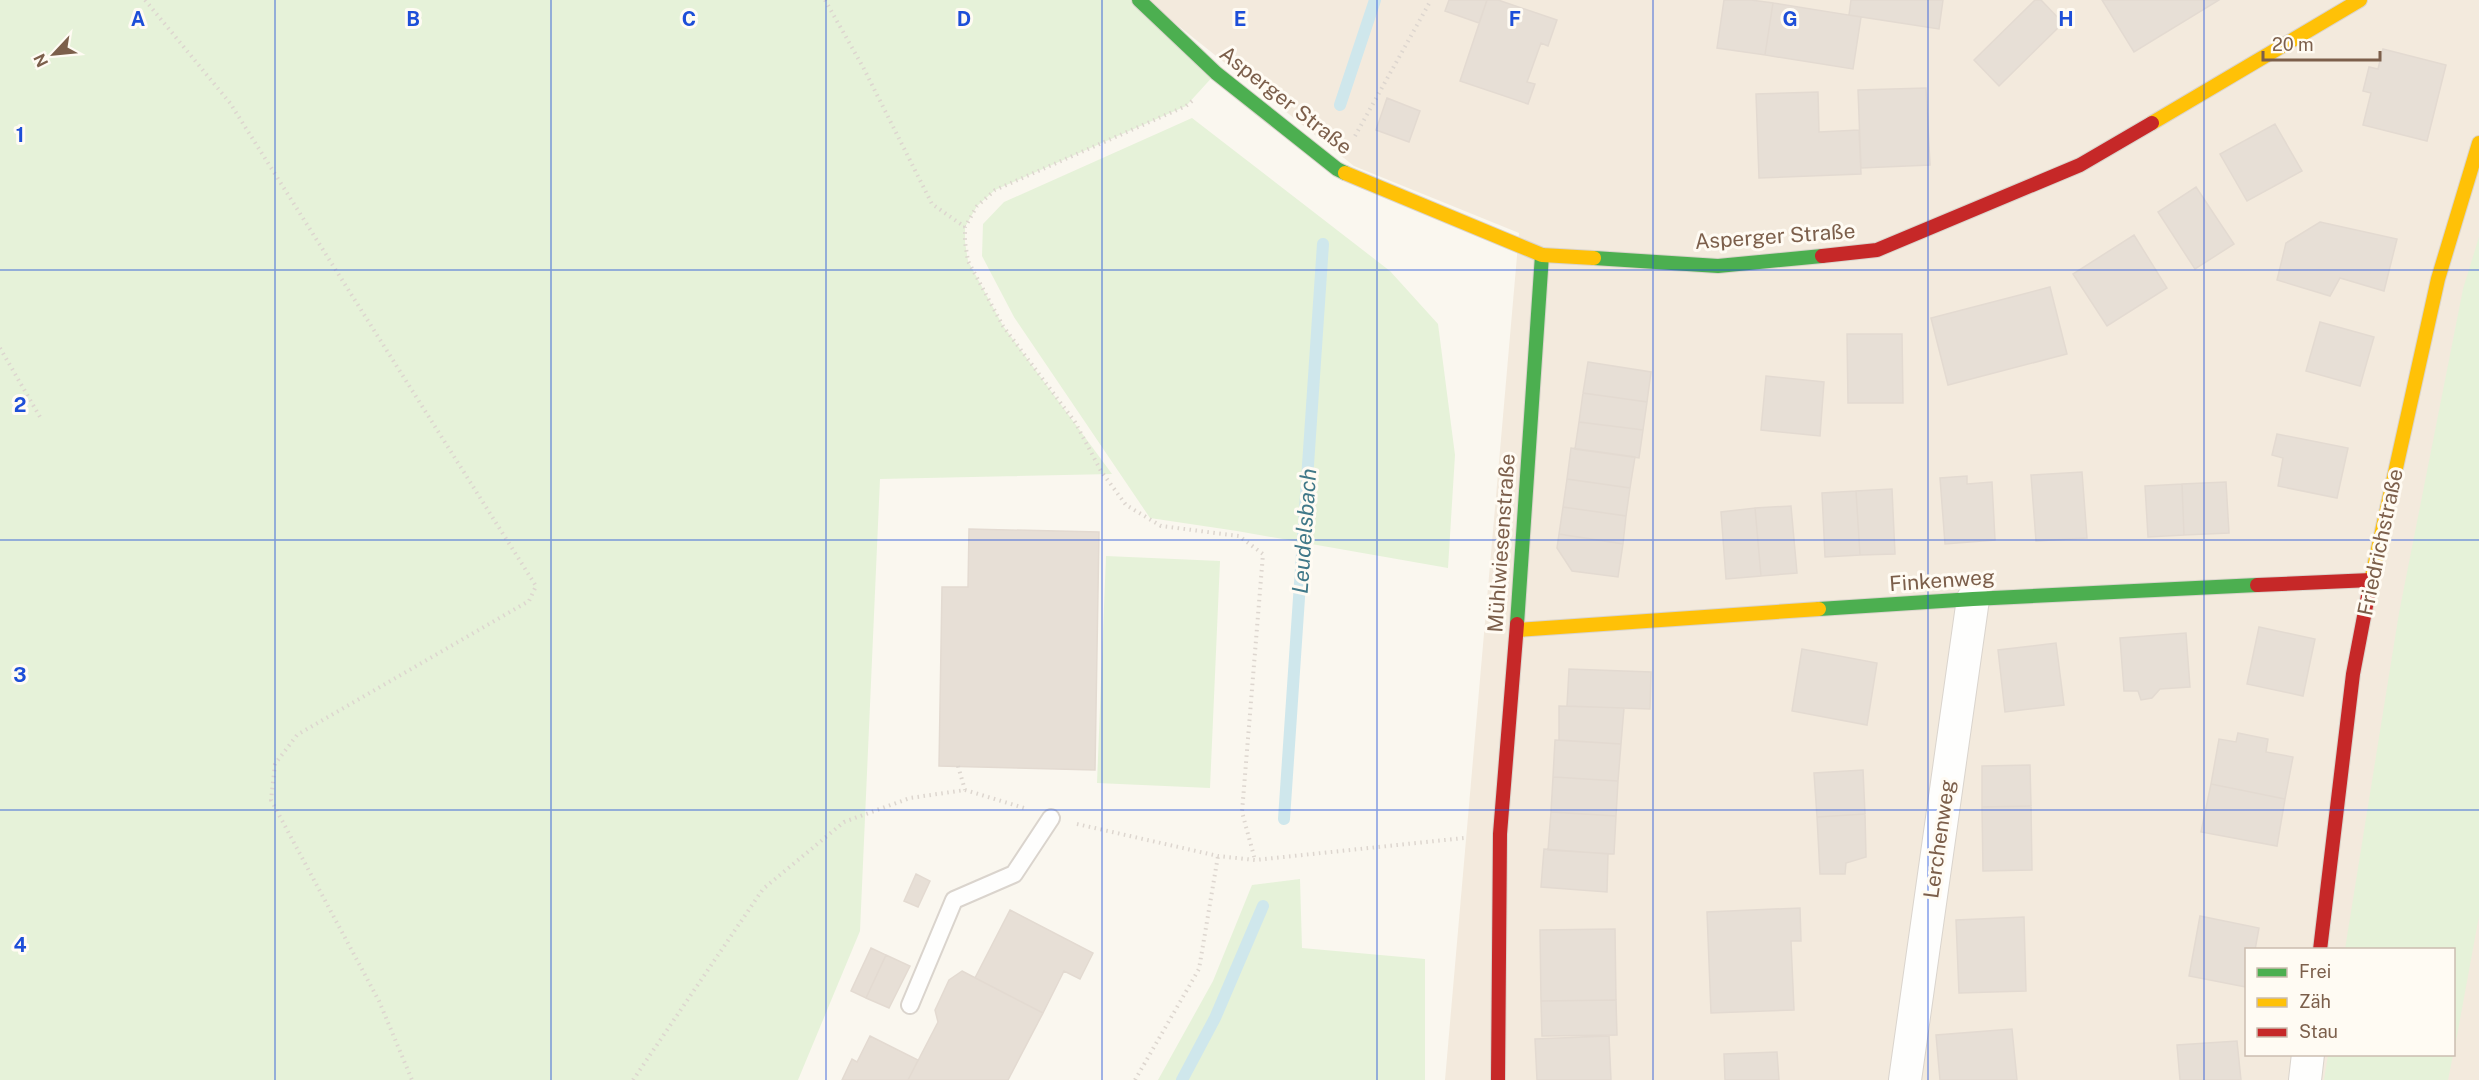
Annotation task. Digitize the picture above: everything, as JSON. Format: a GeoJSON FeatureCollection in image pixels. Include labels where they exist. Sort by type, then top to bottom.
{"type":"FeatureCollection","features":[{"type":"Feature","properties":{"kind":"street","name":"Asperger Straße"},"geometry":{"type":"LineString","coordinates":[[1139,0],[1216,73],[1336,169],[1542,255],[1718,266],[1877,250],[2080,165],[2360,0]]}},
{"type":"Feature","properties":{"kind":"street","name":"Friedrichstraße"},"geometry":{"type":"LineString","coordinates":[[2320,948],[2353,674],[2371,580],[2438,279],[2479,143]]}},
{"type":"Feature","properties":{"kind":"street","name":"Mühlwiesenstraße"},"geometry":{"type":"LineString","coordinates":[[1498,1080],[1500,834],[1517,630],[1542,255]]}},
{"type":"Feature","properties":{"kind":"street","name":"Finkenweg"},"geometry":{"type":"LineString","coordinates":[[1517,630],[1973,599],[2371,580]]}},
{"type":"Feature","properties":{"kind":"street","name":"Lerchenweg"},"geometry":{"type":"LineString","coordinates":[[1905,1080],[1973,599]]}},
{"type":"Feature","properties":{"kind":"street"},"geometry":{"type":"LineString","coordinates":[[2305,1080],[2308,1056]]}},
{"type":"Feature","properties":{"kind":"lane"},"geometry":{"type":"LineString","coordinates":[[910,1005],[954,900],[1014,874],[1050,818]]}},
{"type":"Feature","properties":{"kind":"path"},"geometry":{"type":"LineString","coordinates":[[145,0],[230,103],[536,586],[529,601],[297,735],[275,764],[271,800],[379,1001],[412,1080]]}},
{"type":"Feature","properties":{"kind":"path"},"geometry":{"type":"LineString","coordinates":[[825,0],[863,67],[932,204],[965,227]]}},
{"type":"Feature","properties":{"kind":"path"},"geometry":{"type":"LineString","coordinates":[[1336,169],[1431,0]]}},
{"type":"Feature","properties":{"kind":"path"},"geometry":{"type":"LineString","coordinates":[[1216,73],[1186,106],[995,190],[977,206],[965,227],[965,242],[968,261],[1003,326],[1075,422],[1101,471],[1126,505],[1161,526],[1239,536],[1263,554],[1242,812],[1255,860]]}},
{"type":"Feature","properties":{"kind":"path"},"geometry":{"type":"LineString","coordinates":[[0,348],[40,417]]}},
{"type":"Feature","properties":{"kind":"path"},"geometry":{"type":"LineString","coordinates":[[958,766],[965,790]]}},
{"type":"Feature","properties":{"kind":"path"},"geometry":{"type":"LineString","coordinates":[[633,1080],[763,889],[844,822],[910,798],[965,790],[999,799],[1050,818],[1218,856],[1255,860],[1500,834]]}},
{"type":"Feature","properties":{"kind":"path"},"geometry":{"type":"LineString","coordinates":[[1136,1080],[1199,969],[1218,856]]}},
{"type":"Feature","properties":{"kind":"shaded area"},"geometry":{"type":"Polygon","coordinates":[[[1146,0],[2479,0],[2479,1080],[1445,1080],[1519,233],[1354,166],[1146,0]]]}},
{"type":"Feature","properties":{"kind":"green space"},"geometry":{"type":"Polygon","coordinates":[[[0,0],[1139,0],[1216,73],[1186,106],[995,190],[977,206],[965,227],[968,261],[1003,326],[1112,474],[880,479],[860,931],[798,1080],[0,1080],[0,0]]]}},
{"type":"Feature","properties":{"kind":"green space"},"geometry":{"type":"Polygon","coordinates":[[[1192,118],[1390,271],[1438,324],[1455,455],[1448,568],[1150,518],[1014,317],[982,256],[983,224],[1004,202],[1192,118]]]}},
{"type":"Feature","properties":{"kind":"green space"},"geometry":{"type":"Polygon","coordinates":[[[2479,237],[2479,916],[2455,1047],[2455,948],[2345,948],[2399,613],[2463,289],[2479,237]]]}},
{"type":"Feature","properties":{"kind":"green space"},"geometry":{"type":"Polygon","coordinates":[[[1106,556],[1220,561],[1210,788],[1097,783],[1106,556]]]}},
{"type":"Feature","properties":{"kind":"green space"},"geometry":{"type":"Polygon","coordinates":[[[1300,879],[1302,948],[1425,959],[1425,1080],[1158,1080],[1213,981],[1252,885],[1300,879]]]}},
{"type":"Feature","properties":{"kind":"green space"},"geometry":{"type":"Polygon","coordinates":[[[2328,1056],[2453,1056],[2448,1080],[2324,1080],[2328,1056]]]}},
{"type":"Feature","properties":{"kind":"building"},"geometry":{"type":"Polygon","coordinates":[[[1449,0],[1487,0],[1479,23],[1445,11],[1449,0]]]}},
{"type":"Feature","properties":{"kind":"building"},"geometry":{"type":"Polygon","coordinates":[[[1487,0],[1498,0],[1557,20],[1548,46],[1541,43],[1527,82],[1535,84],[1528,104],[1460,81],[1487,0]]]}},
{"type":"Feature","properties":{"kind":"building"},"geometry":{"type":"Polygon","coordinates":[[[1724,0],[1773,3],[1765,55],[1717,48],[1724,0]]]}},
{"type":"Feature","properties":{"kind":"building"},"geometry":{"type":"Polygon","coordinates":[[[1851,0],[1943,0],[1939,29],[1849,15],[1851,0]]]}},
{"type":"Feature","properties":{"kind":"building"},"geometry":{"type":"Polygon","coordinates":[[[2035,0],[2041,0],[2063,23],[1999,86],[1974,60],[2035,0]]]}},
{"type":"Feature","properties":{"kind":"building"},"geometry":{"type":"Polygon","coordinates":[[[2102,0],[2219,0],[2134,52],[2102,0]]]}},
{"type":"Feature","properties":{"kind":"building"},"geometry":{"type":"Polygon","coordinates":[[[1773,3],[1861,17],[1853,69],[1765,55],[1773,3]]]}},
{"type":"Feature","properties":{"kind":"building"},"geometry":{"type":"Polygon","coordinates":[[[2383,49],[2446,65],[2427,141],[2363,125],[2371,93],[2363,91],[2369,67],[2378,69],[2383,49]]]}},
{"type":"Feature","properties":{"kind":"building"},"geometry":{"type":"Polygon","coordinates":[[[1926,88],[1930,165],[1861,168],[1858,90],[1926,88]]]}},
{"type":"Feature","properties":{"kind":"building"},"geometry":{"type":"Polygon","coordinates":[[[1818,92],[1819,132],[1859,130],[1861,174],[1759,178],[1756,94],[1818,92]]]}},
{"type":"Feature","properties":{"kind":"building"},"geometry":{"type":"Polygon","coordinates":[[[1387,98],[1420,111],[1409,142],[1376,130],[1387,98]]]}},
{"type":"Feature","properties":{"kind":"building"},"geometry":{"type":"Polygon","coordinates":[[[2275,124],[2302,171],[2247,201],[2220,154],[2275,124]]]}},
{"type":"Feature","properties":{"kind":"building"},"geometry":{"type":"Polygon","coordinates":[[[2196,187],[2234,244],[2195,269],[2158,212],[2196,187]]]}},
{"type":"Feature","properties":{"kind":"building"},"geometry":{"type":"Polygon","coordinates":[[[2320,222],[2397,239],[2384,291],[2340,278],[2330,296],[2277,280],[2286,243],[2320,222]]]}},
{"type":"Feature","properties":{"kind":"building"},"geometry":{"type":"Polygon","coordinates":[[[2134,235],[2167,288],[2107,326],[2073,274],[2134,235]]]}},
{"type":"Feature","properties":{"kind":"building"},"geometry":{"type":"Polygon","coordinates":[[[2050,287],[2067,354],[1948,385],[1931,318],[2050,287]]]}},
{"type":"Feature","properties":{"kind":"building"},"geometry":{"type":"Polygon","coordinates":[[[2320,322],[2374,337],[2360,386],[2306,371],[2320,322]]]}},
{"type":"Feature","properties":{"kind":"building"},"geometry":{"type":"Polygon","coordinates":[[[1847,334],[1902,334],[1903,403],[1848,403],[1847,334]]]}},
{"type":"Feature","properties":{"kind":"building"},"geometry":{"type":"Polygon","coordinates":[[[1588,362],[1651,372],[1647,402],[1583,393],[1588,362]]]}},
{"type":"Feature","properties":{"kind":"building"},"geometry":{"type":"Polygon","coordinates":[[[1766,376],[1824,382],[1820,436],[1761,430],[1766,376]]]}},
{"type":"Feature","properties":{"kind":"building"},"geometry":{"type":"Polygon","coordinates":[[[1583,393],[1647,402],[1643,430],[1579,422],[1583,393]]]}},
{"type":"Feature","properties":{"kind":"building"},"geometry":{"type":"Polygon","coordinates":[[[1579,422],[1643,430],[1639,458],[1575,449],[1579,422]]]}},
{"type":"Feature","properties":{"kind":"building"},"geometry":{"type":"Polygon","coordinates":[[[2277,434],[2348,448],[2337,498],[2278,486],[2283,458],[2272,455],[2277,434]]]}},
{"type":"Feature","properties":{"kind":"building"},"geometry":{"type":"Polygon","coordinates":[[[1571,448],[1635,457],[1630,488],[1567,479],[1571,448]]]}},
{"type":"Feature","properties":{"kind":"building"},"geometry":{"type":"Polygon","coordinates":[[[2082,472],[2087,538],[2036,541],[2031,475],[2082,472]]]}},
{"type":"Feature","properties":{"kind":"building"},"geometry":{"type":"Polygon","coordinates":[[[1967,476],[1967,484],[1992,482],[1995,540],[1945,544],[1940,478],[1967,476]]]}},
{"type":"Feature","properties":{"kind":"building"},"geometry":{"type":"Polygon","coordinates":[[[1567,479],[1630,488],[1626,516],[1563,507],[1567,479]]]}},
{"type":"Feature","properties":{"kind":"building"},"geometry":{"type":"Polygon","coordinates":[[[2226,482],[2229,533],[2184,535],[2182,484],[2226,482]]]}},
{"type":"Feature","properties":{"kind":"building"},"geometry":{"type":"Polygon","coordinates":[[[2182,484],[2184,535],[2148,537],[2145,486],[2182,484]]]}},
{"type":"Feature","properties":{"kind":"building"},"geometry":{"type":"Polygon","coordinates":[[[1892,489],[1895,554],[1860,555],[1856,491],[1892,489]]]}},
{"type":"Feature","properties":{"kind":"building"},"geometry":{"type":"Polygon","coordinates":[[[1856,491],[1860,555],[1825,557],[1822,493],[1856,491]]]}},
{"type":"Feature","properties":{"kind":"building"},"geometry":{"type":"Polygon","coordinates":[[[1791,506],[1797,573],[1761,576],[1755,508],[1791,506]]]}},
{"type":"Feature","properties":{"kind":"building"},"geometry":{"type":"Polygon","coordinates":[[[1563,507],[1626,516],[1623,544],[1559,534],[1563,507]]]}},
{"type":"Feature","properties":{"kind":"building"},"geometry":{"type":"Polygon","coordinates":[[[1755,508],[1761,576],[1726,579],[1721,512],[1755,508]]]}},
{"type":"Feature","properties":{"kind":"building"},"geometry":{"type":"Polygon","coordinates":[[[969,529],[1099,532],[1095,770],[939,766],[942,587],[968,587],[969,529]]]}},
{"type":"Feature","properties":{"kind":"building"},"geometry":{"type":"Polygon","coordinates":[[[1559,534],[1623,544],[1618,577],[1572,571],[1557,548],[1559,534]]]}},
{"type":"Feature","properties":{"kind":"building"},"geometry":{"type":"Polygon","coordinates":[[[2259,627],[2315,639],[2303,696],[2247,684],[2259,627]]]}},
{"type":"Feature","properties":{"kind":"building"},"geometry":{"type":"Polygon","coordinates":[[[2186,633],[2190,687],[2160,689],[2152,698],[2141,700],[2138,691],[2124,691],[2120,638],[2186,633]]]}},
{"type":"Feature","properties":{"kind":"building"},"geometry":{"type":"Polygon","coordinates":[[[2056,643],[2064,705],[2005,712],[1998,650],[2056,643]]]}},
{"type":"Feature","properties":{"kind":"building"},"geometry":{"type":"Polygon","coordinates":[[[1802,649],[1877,663],[1867,725],[1792,711],[1802,649]]]}},
{"type":"Feature","properties":{"kind":"building"},"geometry":{"type":"Polygon","coordinates":[[[1569,669],[1651,672],[1650,709],[1567,706],[1569,669]]]}},
{"type":"Feature","properties":{"kind":"building"},"geometry":{"type":"Polygon","coordinates":[[[1559,706],[1624,708],[1621,744],[1559,740],[1559,706]]]}},
{"type":"Feature","properties":{"kind":"building"},"geometry":{"type":"Polygon","coordinates":[[[2238,733],[2268,739],[2266,752],[2293,757],[2285,799],[2211,784],[2219,739],[2236,742],[2238,733]]]}},
{"type":"Feature","properties":{"kind":"building"},"geometry":{"type":"Polygon","coordinates":[[[1555,740],[1621,744],[1618,781],[1553,777],[1555,740]]]}},
{"type":"Feature","properties":{"kind":"building"},"geometry":{"type":"Polygon","coordinates":[[[2030,765],[2031,806],[1982,807],[1982,766],[2030,765]]]}},
{"type":"Feature","properties":{"kind":"building"},"geometry":{"type":"Polygon","coordinates":[[[1863,770],[1865,814],[1817,817],[1814,773],[1863,770]]]}},
{"type":"Feature","properties":{"kind":"building"},"geometry":{"type":"Polygon","coordinates":[[[1553,777],[1618,781],[1616,816],[1551,812],[1553,777]]]}},
{"type":"Feature","properties":{"kind":"building"},"geometry":{"type":"Polygon","coordinates":[[[2211,784],[2285,799],[2277,846],[2201,832],[2211,784]]]}},
{"type":"Feature","properties":{"kind":"building"},"geometry":{"type":"Polygon","coordinates":[[[2031,806],[2032,870],[1983,871],[1982,807],[2031,806]]]}},
{"type":"Feature","properties":{"kind":"building"},"geometry":{"type":"Polygon","coordinates":[[[1551,812],[1616,816],[1614,854],[1548,850],[1551,812]]]}},
{"type":"Feature","properties":{"kind":"building"},"geometry":{"type":"Polygon","coordinates":[[[1865,814],[1866,857],[1846,863],[1845,874],[1820,874],[1817,817],[1865,814]]]}},
{"type":"Feature","properties":{"kind":"building"},"geometry":{"type":"Polygon","coordinates":[[[1544,849],[1608,854],[1607,892],[1541,887],[1544,849]]]}},
{"type":"Feature","properties":{"kind":"building"},"geometry":{"type":"Polygon","coordinates":[[[916,874],[930,881],[918,907],[904,901],[916,874]]]}},
{"type":"Feature","properties":{"kind":"building"},"geometry":{"type":"Polygon","coordinates":[[[1800,908],[1801,941],[1791,941],[1794,1010],[1711,1013],[1707,912],[1800,908]]]}},
{"type":"Feature","properties":{"kind":"building"},"geometry":{"type":"Polygon","coordinates":[[[1010,910],[1093,953],[1080,979],[1064,971],[1043,1013],[975,978],[1010,910]]]}},
{"type":"Feature","properties":{"kind":"building"},"geometry":{"type":"Polygon","coordinates":[[[2200,916],[2259,928],[2255,948],[2245,948],[2245,987],[2189,976],[2200,916]]]}},
{"type":"Feature","properties":{"kind":"building"},"geometry":{"type":"Polygon","coordinates":[[[2024,917],[2026,991],[1959,993],[1956,920],[2024,917]]]}},
{"type":"Feature","properties":{"kind":"building"},"geometry":{"type":"Polygon","coordinates":[[[1615,929],[1616,1000],[1541,1001],[1540,930],[1615,929]]]}},
{"type":"Feature","properties":{"kind":"building"},"geometry":{"type":"Polygon","coordinates":[[[871,948],[886,955],[866,998],[851,991],[871,948]]]}},
{"type":"Feature","properties":{"kind":"building"},"geometry":{"type":"Polygon","coordinates":[[[886,955],[910,966],[889,1008],[866,998],[886,955]]]}},
{"type":"Feature","properties":{"kind":"building"},"geometry":{"type":"Polygon","coordinates":[[[962,971],[1043,1013],[1008,1080],[908,1080],[938,1022],[935,1010],[949,980],[962,971]]]}},
{"type":"Feature","properties":{"kind":"building"},"geometry":{"type":"Polygon","coordinates":[[[1616,1000],[1617,1035],[1542,1036],[1541,1001],[1616,1000]]]}},
{"type":"Feature","properties":{"kind":"building"},"geometry":{"type":"Polygon","coordinates":[[[2012,1029],[2017,1080],[1940,1080],[1936,1035],[2012,1029]]]}},
{"type":"Feature","properties":{"kind":"building"},"geometry":{"type":"Polygon","coordinates":[[[870,1036],[918,1060],[908,1080],[842,1080],[852,1059],[857,1062],[870,1036]]]}},
{"type":"Feature","properties":{"kind":"building"},"geometry":{"type":"Polygon","coordinates":[[[1609,1036],[1611,1080],[1537,1080],[1535,1039],[1609,1036]]]}},
{"type":"Feature","properties":{"kind":"building"},"geometry":{"type":"Polygon","coordinates":[[[2237,1041],[2241,1080],[2180,1080],[2177,1045],[2237,1041]]]}},
{"type":"Feature","properties":{"kind":"building"},"geometry":{"type":"Polygon","coordinates":[[[1777,1052],[1779,1080],[1725,1080],[1724,1054],[1777,1052]]]}},
{"type":"Feature","properties":{"kind":"waterway","name":"Leudelsbach"},"geometry":{"type":"LineString","coordinates":[[1340,105],[1375,0]]}},
{"type":"Feature","properties":{"kind":"waterway","name":"Leudelsbach"},"geometry":{"type":"LineString","coordinates":[[1284,819],[1323,244]]}},
{"type":"Feature","properties":{"kind":"waterway","name":"Leudelsbach"},"geometry":{"type":"LineString","coordinates":[[1182,1080],[1215,1018],[1263,906]]}},
{"type":"Feature","properties":{"kind":"traffic: fast"},"geometry":{"type":"LineString","coordinates":[[1139,0],[1216,73],[1345,173]]}},
{"type":"Feature","properties":{"kind":"traffic: fast"},"geometry":{"type":"LineString","coordinates":[[1517,624],[1542,255]]}},
{"type":"Feature","properties":{"kind":"traffic: fast"},"geometry":{"type":"LineString","coordinates":[[1594,258],[1718,266],[1822,256]]}},
{"type":"Feature","properties":{"kind":"traffic: fast"},"geometry":{"type":"LineString","coordinates":[[1819,609],[2257,585]]}},
{"type":"Feature","properties":{"kind":"traffic: slow"},"geometry":{"type":"LineString","coordinates":[[2152,123],[2360,0]]}},
{"type":"Feature","properties":{"kind":"traffic: slow"},"geometry":{"type":"LineString","coordinates":[[2370,585],[2438,279],[2479,143]]}},
{"type":"Feature","properties":{"kind":"traffic: slow"},"geometry":{"type":"LineString","coordinates":[[1345,173],[1542,255],[1594,258]]}},
{"type":"Feature","properties":{"kind":"traffic: slow"},"geometry":{"type":"LineString","coordinates":[[1517,630],[1819,609]]}},
{"type":"Feature","properties":{"kind":"traffic: jam"},"geometry":{"type":"LineString","coordinates":[[1822,256],[1877,250],[2080,165],[2152,123]]}},
{"type":"Feature","properties":{"kind":"traffic: jam"},"geometry":{"type":"LineString","coordinates":[[2257,585],[2371,580]]}},
{"type":"Feature","properties":{"kind":"traffic: jam"},"geometry":{"type":"LineString","coordinates":[[2320,948],[2353,674],[2370,585]]}},
{"type":"Feature","properties":{"kind":"traffic: jam"},"geometry":{"type":"LineString","coordinates":[[1498,1080],[1500,834],[1517,624]]}}]}
